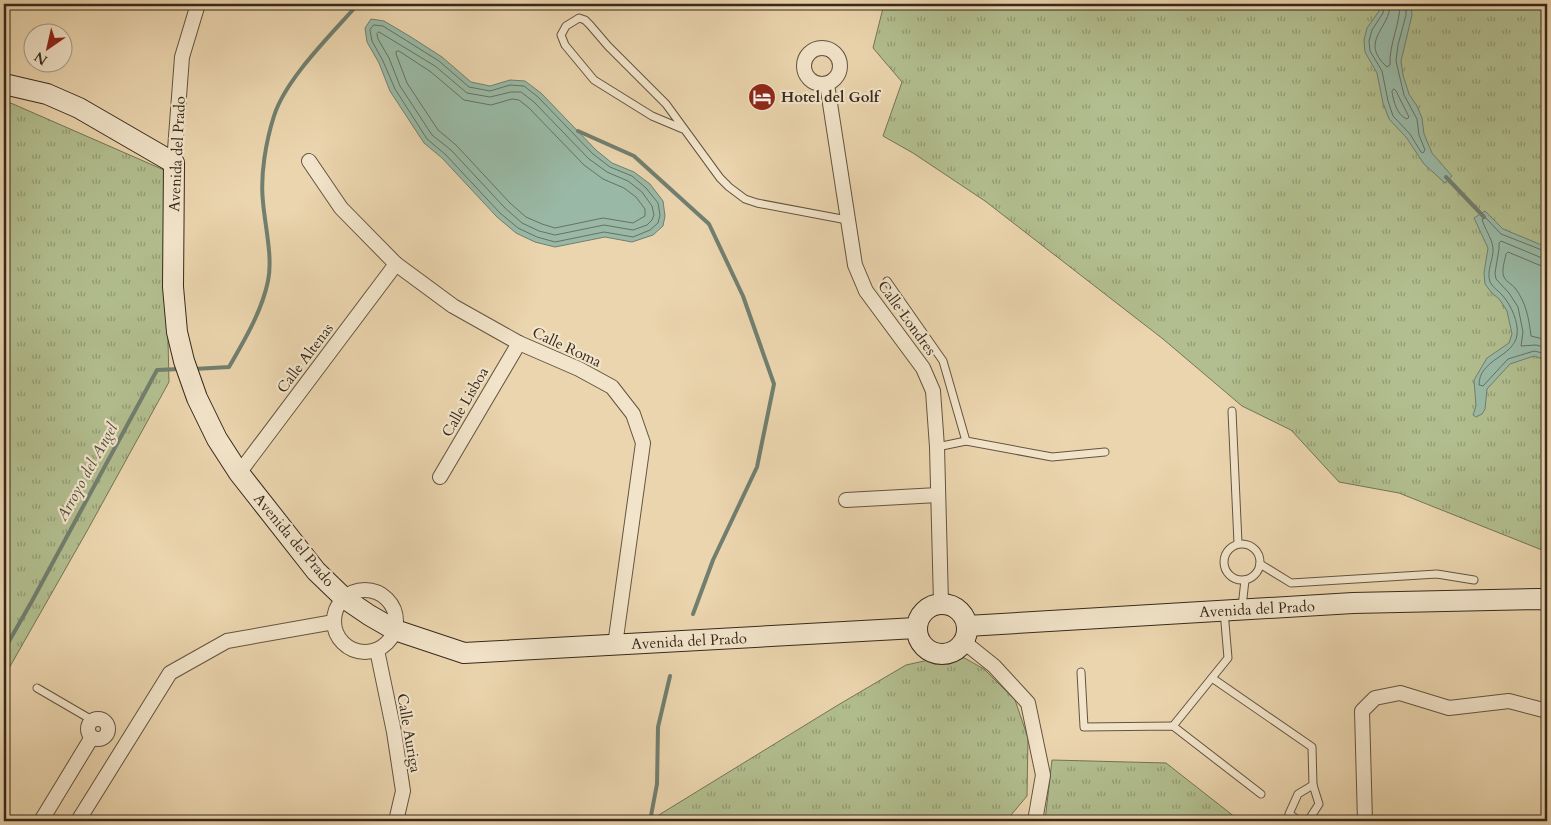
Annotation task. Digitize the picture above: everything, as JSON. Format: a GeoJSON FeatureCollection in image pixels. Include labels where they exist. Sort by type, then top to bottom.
{"type":"FeatureCollection","features":[{"type":"Feature","properties":{"kind":"street","name":"Avenida del Prado"},"geometry":{"type":"LineString","coordinates":[[198,4],[182,57],[174,163],[173,287],[177,332],[184,361],[197,398],[217,439],[239,473],[316,571],[344,598],[395,630],[464,653],[916,628]]}},
{"type":"Feature","properties":{"kind":"street"},"geometry":{"type":"LineString","coordinates":[[4,84],[47,94],[79,108],[174,163]]}},
{"type":"Feature","properties":{"kind":"street","name":"Calle Londres"},"geometry":{"type":"LineString","coordinates":[[827,84],[854,265],[866,290],[923,368],[933,391],[938,447],[941,603]]}},
{"type":"Feature","properties":{"kind":"street","name":"Calle Roma"},"geometry":{"type":"LineString","coordinates":[[309,161],[341,208],[396,264],[453,306],[519,343],[612,387],[633,414],[643,443],[615,644]]}},
{"type":"Feature","properties":{"kind":"street","name":"Calle Altenas"},"geometry":{"type":"LineString","coordinates":[[239,473],[396,264]]}},
{"type":"Feature","properties":{"kind":"street","name":"Calle Lisboa"},"geometry":{"type":"LineString","coordinates":[[440,477],[519,343]]}},
{"type":"Feature","properties":{"kind":"street"},"geometry":{"type":"LineString","coordinates":[[846,500],[938,494]]}},
{"type":"Feature","properties":{"kind":"street"},"geometry":{"type":"LineString","coordinates":[[344,598],[335,613],[334,622],[336,632],[348,647],[357,651],[377,650],[385,645],[395,630]]}},
{"type":"Feature","properties":{"kind":"street","name":"Avenida del Prado"},"geometry":{"type":"LineString","coordinates":[[965,634],[1233,610],[1353,603],[1538,598],[1547,600]]}},
{"type":"Feature","properties":{"kind":"street"},"geometry":{"type":"LineString","coordinates":[[941,603],[953,606],[963,614],[965,634],[956,650],[946,654],[935,653],[925,648],[918,639],[916,628],[924,611],[941,603]]}},
{"type":"Feature","properties":{"kind":"street"},"geometry":{"type":"LineString","coordinates":[[78,821],[170,673],[227,642],[334,622]]}},
{"type":"Feature","properties":{"kind":"street"},"geometry":{"type":"LineString","coordinates":[[965,634],[1028,703],[1043,776],[1035,821]]}},
{"type":"Feature","properties":{"kind":"street","name":"Calle Auriga"},"geometry":{"type":"LineString","coordinates":[[377,650],[394,732],[403,791],[396,821]]}},
{"type":"Feature","properties":{"kind":"street"},"geometry":{"type":"LineString","coordinates":[[1365,821],[1362,711],[1375,698],[1400,693],[1449,708],[1509,701],[1547,711]]}},
{"type":"Feature","properties":{"kind":"street"},"geometry":{"type":"LineString","coordinates":[[40,821],[92,737],[89,735],[88,727],[92,720]]}},
{"type":"Feature","properties":{"kind":"lane"},"geometry":{"type":"LineString","coordinates":[[683,129],[652,116],[594,80],[565,45],[561,35],[566,26],[579,18],[585,20],[666,104],[720,178],[745,198],[771,206],[847,220]]}},
{"type":"Feature","properties":{"kind":"lane"},"geometry":{"type":"LineString","coordinates":[[887,282],[943,361],[966,441]]}},
{"type":"Feature","properties":{"kind":"lane"},"geometry":{"type":"LineString","coordinates":[[1232,410],[1238,543]]}},
{"type":"Feature","properties":{"kind":"lane"},"geometry":{"type":"LineString","coordinates":[[938,447],[966,441],[1052,457],[1105,452]]}},
{"type":"Feature","properties":{"kind":"lane"},"geometry":{"type":"LineString","coordinates":[[1238,543],[1247,544],[1254,548],[1259,556],[1260,564],[1257,572],[1245,580],[1234,578],[1225,571],[1223,559],[1228,549],[1238,543]]}},
{"type":"Feature","properties":{"kind":"lane"},"geometry":{"type":"LineString","coordinates":[[1260,564],[1291,584],[1437,574],[1474,580]]}},
{"type":"Feature","properties":{"kind":"lane"},"geometry":{"type":"LineString","coordinates":[[1173,726],[1228,658],[1233,610],[1245,580]]}},
{"type":"Feature","properties":{"kind":"lane"},"geometry":{"type":"LineString","coordinates":[[1080,672],[1084,727],[1173,726],[1261,794]]}},
{"type":"Feature","properties":{"kind":"lane"},"geometry":{"type":"LineString","coordinates":[[1212,678],[1312,747],[1313,785],[1319,804],[1308,821]]}},
{"type":"Feature","properties":{"kind":"lane"},"geometry":{"type":"LineString","coordinates":[[37,688],[92,720]]}},
{"type":"Feature","properties":{"kind":"lane"},"geometry":{"type":"LineString","coordinates":[[1300,821],[1289,814],[1298,794],[1313,785]]}},
{"type":"Feature","properties":{"kind":"green space"},"geometry":{"type":"Polygon","coordinates":[[[884,4],[1547,4],[1547,552],[1399,493],[1339,482],[1291,430],[1242,406],[1163,339],[985,201],[913,153],[883,136],[902,82],[873,48],[884,4]]]}},
{"type":"Feature","properties":{"kind":"green space"},"geometry":{"type":"Polygon","coordinates":[[[4,101],[164,170],[169,382],[4,677],[4,101]]]}},
{"type":"Feature","properties":{"kind":"green space"},"geometry":{"type":"Polygon","coordinates":[[[961,656],[984,669],[1015,700],[1028,738],[1027,796],[1006,821],[649,821],[906,665],[933,659],[961,656]]]}},
{"type":"Feature","properties":{"kind":"green space"},"geometry":{"type":"Polygon","coordinates":[[[1052,760],[1166,763],[1240,821],[1045,821],[1052,760]]]}},
{"type":"Feature","properties":{"kind":"water"},"geometry":{"type":"Polygon","coordinates":[[[1379,4],[1411,4],[1412,15],[1401,61],[1403,75],[1409,94],[1422,118],[1424,134],[1432,153],[1452,176],[1445,183],[1424,164],[1406,137],[1389,119],[1383,103],[1377,73],[1365,52],[1364,40],[1367,28],[1379,11],[1379,4]]]}},
{"type":"Feature","properties":{"kind":"water"},"geometry":{"type":"Polygon","coordinates":[[[371,19],[384,21],[411,37],[442,57],[471,82],[490,86],[510,80],[525,81],[541,93],[596,150],[612,163],[634,172],[650,184],[663,201],[665,216],[663,226],[653,235],[632,242],[605,237],[555,247],[535,242],[516,233],[497,217],[442,158],[424,143],[390,91],[379,63],[367,42],[365,28],[371,19]]]}},
{"type":"Feature","properties":{"kind":"water"},"geometry":{"type":"Polygon","coordinates":[[[1485,211],[1503,229],[1547,249],[1547,360],[1534,356],[1510,364],[1487,389],[1485,409],[1482,414],[1476,417],[1473,415],[1476,406],[1474,380],[1487,358],[1509,343],[1512,334],[1507,311],[1500,300],[1485,284],[1484,273],[1488,248],[1474,218],[1485,211]]]}},
{"type":"Feature","properties":{"kind":"waterway"},"geometry":{"type":"LineString","coordinates":[[194,369],[229,367],[257,315],[268,281],[270,262],[262,181],[268,136],[274,116],[280,102],[299,72],[358,4]]}},
{"type":"Feature","properties":{"kind":"waterway"},"geometry":{"type":"LineString","coordinates":[[578,131],[634,156],[709,224],[743,296],[774,384],[757,467],[713,560],[693,614]]}},
{"type":"Feature","properties":{"kind":"waterway"},"geometry":{"type":"LineString","coordinates":[[1446,177],[1484,217]]}},
{"type":"Feature","properties":{"kind":"waterway","name":"Arroyo del Angel"},"geometry":{"type":"LineString","coordinates":[[4,650],[157,370],[180,369]]}},
{"type":"Feature","properties":{"kind":"waterway"},"geometry":{"type":"LineString","coordinates":[[650,821],[657,784],[658,727],[670,676]]}},
{"type":"Feature","properties":{"kind":"place","name":"Hotel del Golf"},"geometry":{"type":"Point","coordinates":[762,97]}}]}
